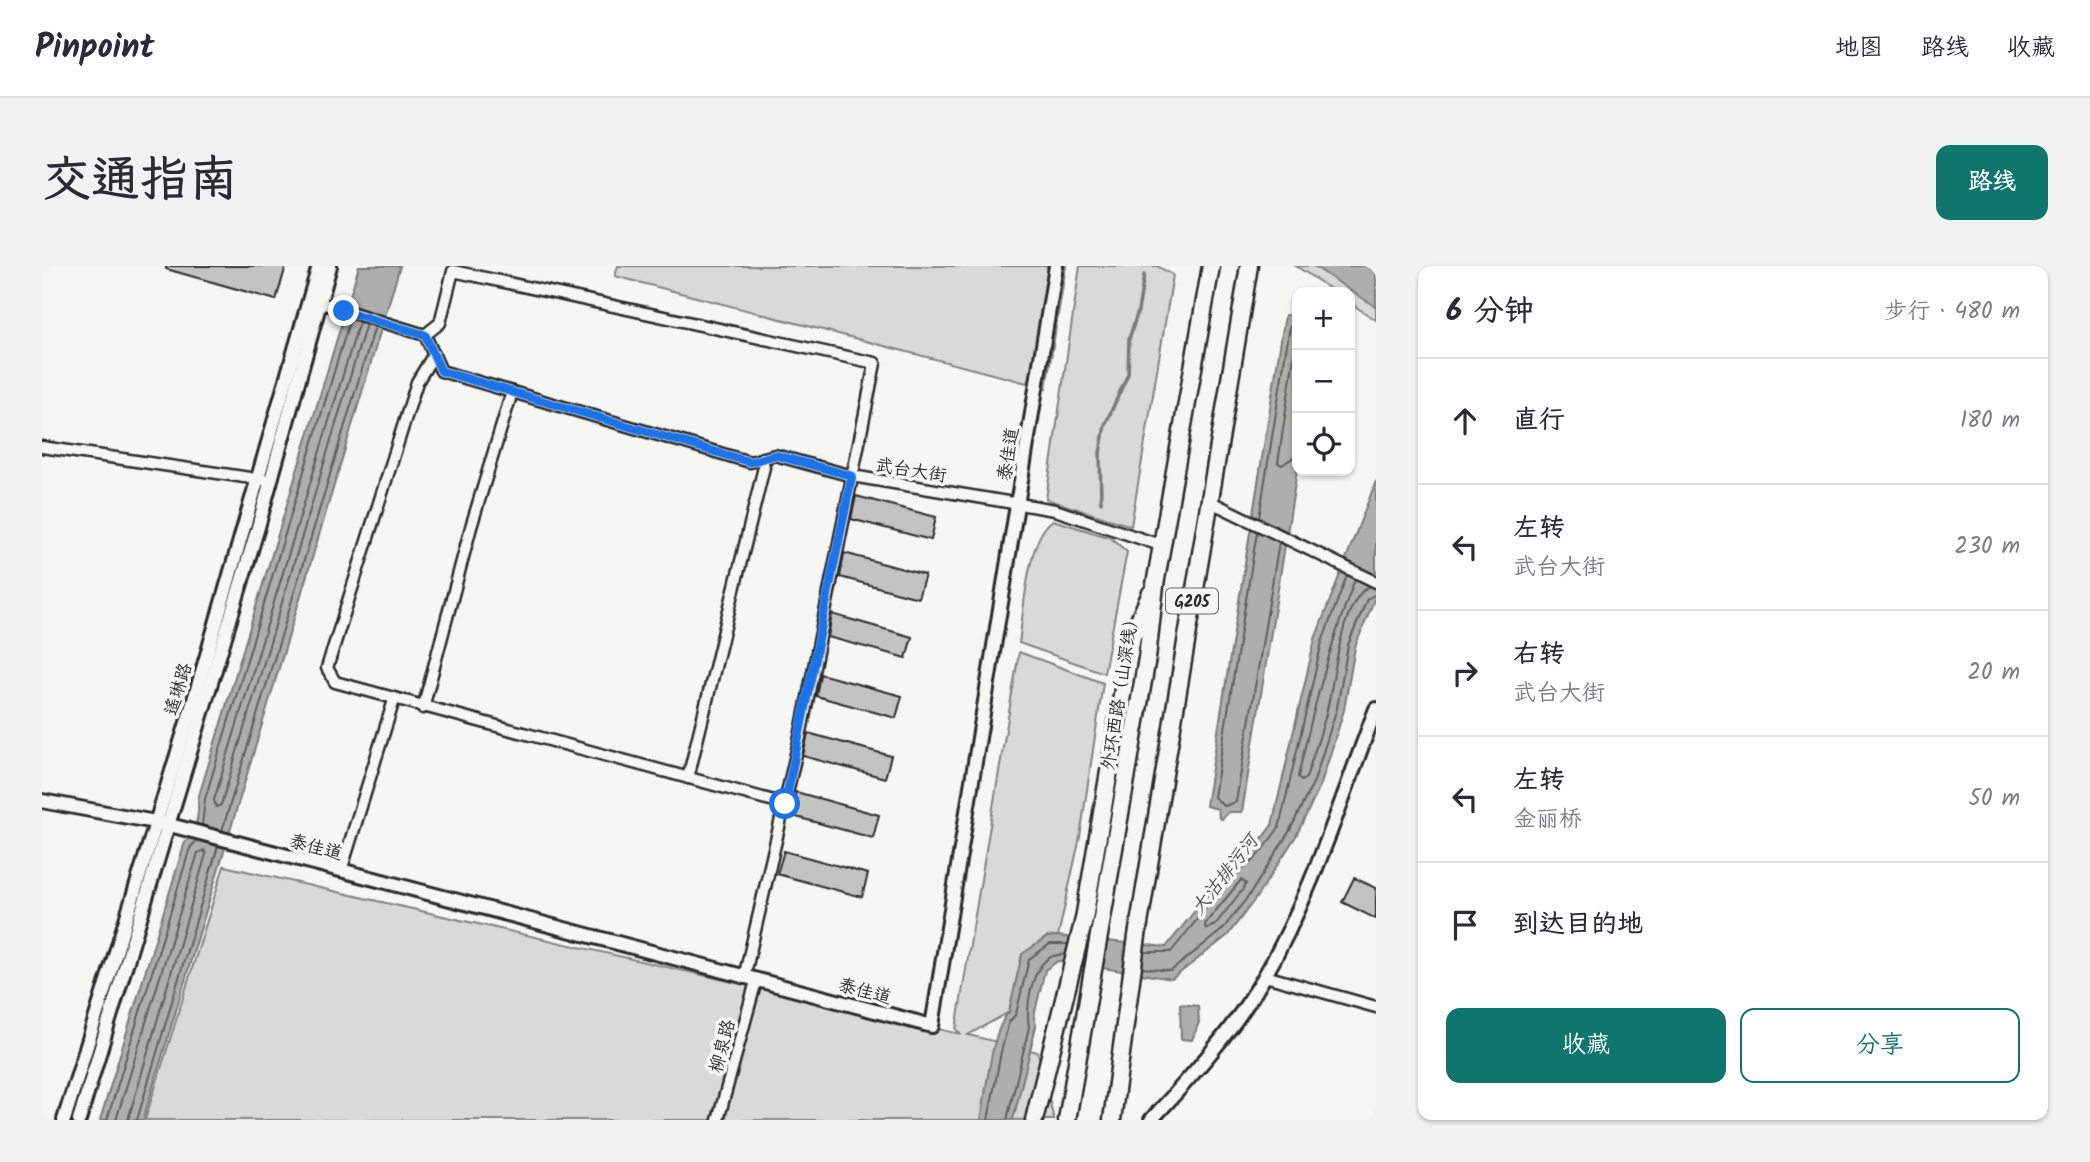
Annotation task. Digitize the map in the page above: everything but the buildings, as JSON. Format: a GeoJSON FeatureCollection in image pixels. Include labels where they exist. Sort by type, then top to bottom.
{"type":"FeatureCollection","features":[{"type":"Feature","properties":{"kind":"highway","name":"外环西路（山深线）"},"geometry":{"type":"LineString","coordinates":[[1067,1120],[1147,658],[1155,585],[1211,266]]}},
{"type":"Feature","properties":{"kind":"highway","name":"G205"},"geometry":{"type":"LineString","coordinates":[[1112,1120],[1137,936],[1249,266]]}},
{"type":"Feature","properties":{"kind":"highway"},"geometry":{"type":"LineString","coordinates":[[1034,1120],[1084,919],[1132,636],[1155,585]]}},
{"type":"Feature","properties":{"kind":"street","name":"遥琳路"},"geometry":{"type":"LineString","coordinates":[[315,301],[319,266]]}},
{"type":"Feature","properties":{"kind":"street","name":"遥琳路"},"geometry":{"type":"LineString","coordinates":[[79,1120],[167,825],[315,301],[330,266]]}},
{"type":"Feature","properties":{"kind":"street","name":"泰佳道"},"geometry":{"type":"LineString","coordinates":[[42,801],[167,825],[932,1026],[1056,266]]}},
{"type":"Feature","properties":{"kind":"street","name":"柳泉路"},"geometry":{"type":"LineString","coordinates":[[425,335],[440,323],[453,271],[875,363],[750,979],[718,1120]]}},
{"type":"Feature","properties":{"kind":"street"},"geometry":{"type":"LineString","coordinates":[[315,301],[425,335]]}},
{"type":"Feature","properties":{"kind":"street","name":"武台大街"},"geometry":{"type":"LineString","coordinates":[[425,335],[441,371],[750,462],[775,455],[852,476],[1018,503],[1085,518],[1163,546]]}},
{"type":"Feature","properties":{"kind":"street"},"geometry":{"type":"LineString","coordinates":[[434,354],[417,382],[327,668],[335,682],[785,804]]}},
{"type":"Feature","properties":{"kind":"street"},"geometry":{"type":"LineString","coordinates":[[423,708],[471,527],[512,391]]}},
{"type":"Feature","properties":{"kind":"street"},"geometry":{"type":"LineString","coordinates":[[42,447],[265,479]]}},
{"type":"Feature","properties":{"kind":"street"},"geometry":{"type":"LineString","coordinates":[[688,778],[758,493],[764,467],[762,458]]}},
{"type":"Feature","properties":{"kind":"street"},"geometry":{"type":"LineString","coordinates":[[1209,500],[1376,582]]}},
{"type":"Feature","properties":{"kind":"street"},"geometry":{"type":"LineString","coordinates":[[341,871],[394,700]]}},
{"type":"Feature","properties":{"kind":"street"},"geometry":{"type":"LineString","coordinates":[[1151,1120],[1184,1085],[1247,1004],[1265,976],[1302,900],[1376,709]]}},
{"type":"Feature","properties":{"kind":"street","name":"遥琳路"},"geometry":{"type":"LineString","coordinates":[[64,1120],[167,825]]}},
{"type":"Feature","properties":{"kind":"street"},"geometry":{"type":"LineString","coordinates":[[1265,976],[1376,1007]]}},
{"type":"Feature","properties":{"kind":"shaded area"},"geometry":{"type":"Polygon","coordinates":[[[618,266],[1066,266],[1046,388],[615,276],[618,266]]]}},
{"type":"Feature","properties":{"kind":"shaded area"},"geometry":{"type":"Polygon","coordinates":[[[1080,266],[1157,266],[1173,275],[1131,526],[1046,499],[1080,266]]]}},
{"type":"Feature","properties":{"kind":"shaded area"},"geometry":{"type":"Polygon","coordinates":[[[1296,266],[1376,266],[1376,320],[1355,306],[1355,287],[1328,287],[1296,266]]]}},
{"type":"Feature","properties":{"kind":"shaded area"},"geometry":{"type":"Polygon","coordinates":[[[1053,520],[1111,538],[1127,552],[1104,673],[1019,643],[1032,558],[1044,529],[1053,520]]]}},
{"type":"Feature","properties":{"kind":"shaded area"},"geometry":{"type":"Polygon","coordinates":[[[1019,652],[1103,683],[1080,837],[1058,936],[1047,937],[1016,986],[1009,1012],[968,1035],[1038,1052],[1054,1120],[145,1120],[224,866],[960,1034],[956,1029],[1019,652]]]}},
{"type":"Feature","properties":{"kind":"water"},"geometry":{"type":"Polygon","coordinates":[[[359,266],[400,266],[143,1120],[100,1120],[185,842],[195,828],[198,799],[359,266]]]}},
{"type":"Feature","properties":{"kind":"water"},"geometry":{"type":"Polygon","coordinates":[[[1313,266],[1376,266],[1376,307],[1355,293],[1355,287],[1345,287],[1313,266]]]}},
{"type":"Feature","properties":{"kind":"water"},"geometry":{"type":"Polygon","coordinates":[[[1285,315],[1292,316],[1292,476],[1296,476],[1242,812],[1229,812],[1222,819],[1219,818],[1218,809],[1206,806],[1285,315]]]}},
{"type":"Feature","properties":{"kind":"water"},"geometry":{"type":"Polygon","coordinates":[[[1376,481],[1376,595],[1355,647],[1344,710],[1321,784],[1296,836],[1256,898],[1227,936],[1172,979],[1058,961],[1045,970],[1034,1016],[1036,1026],[1013,1120],[981,1120],[994,1047],[1009,1012],[1022,954],[1047,937],[1058,936],[1166,947],[1222,877],[1250,854],[1272,825],[1315,639],[1376,481]]]}},
{"type":"Feature","properties":{"kind":"water"},"geometry":{"type":"Polygon","coordinates":[[[1180,1004],[1198,1006],[1199,1022],[1192,1040],[1181,1039],[1180,1004]]]}},
{"type":"Feature","properties":{"kind":"waterway"},"geometry":{"type":"LineString","coordinates":[[1101,502],[1100,453],[1105,425],[1128,374],[1129,339],[1138,311],[1144,275]]}},
{"type":"Feature","properties":{"kind":"route"},"geometry":{"type":"LineString","coordinates":[[344,311],[425,335],[441,371],[750,462],[775,455],[852,476],[785,804]]}},
{"type":"Feature","properties":{"kind":"water label","name":"大沽排污河"},"geometry":{"type":"Point","coordinates":[1224,874]}}]}
